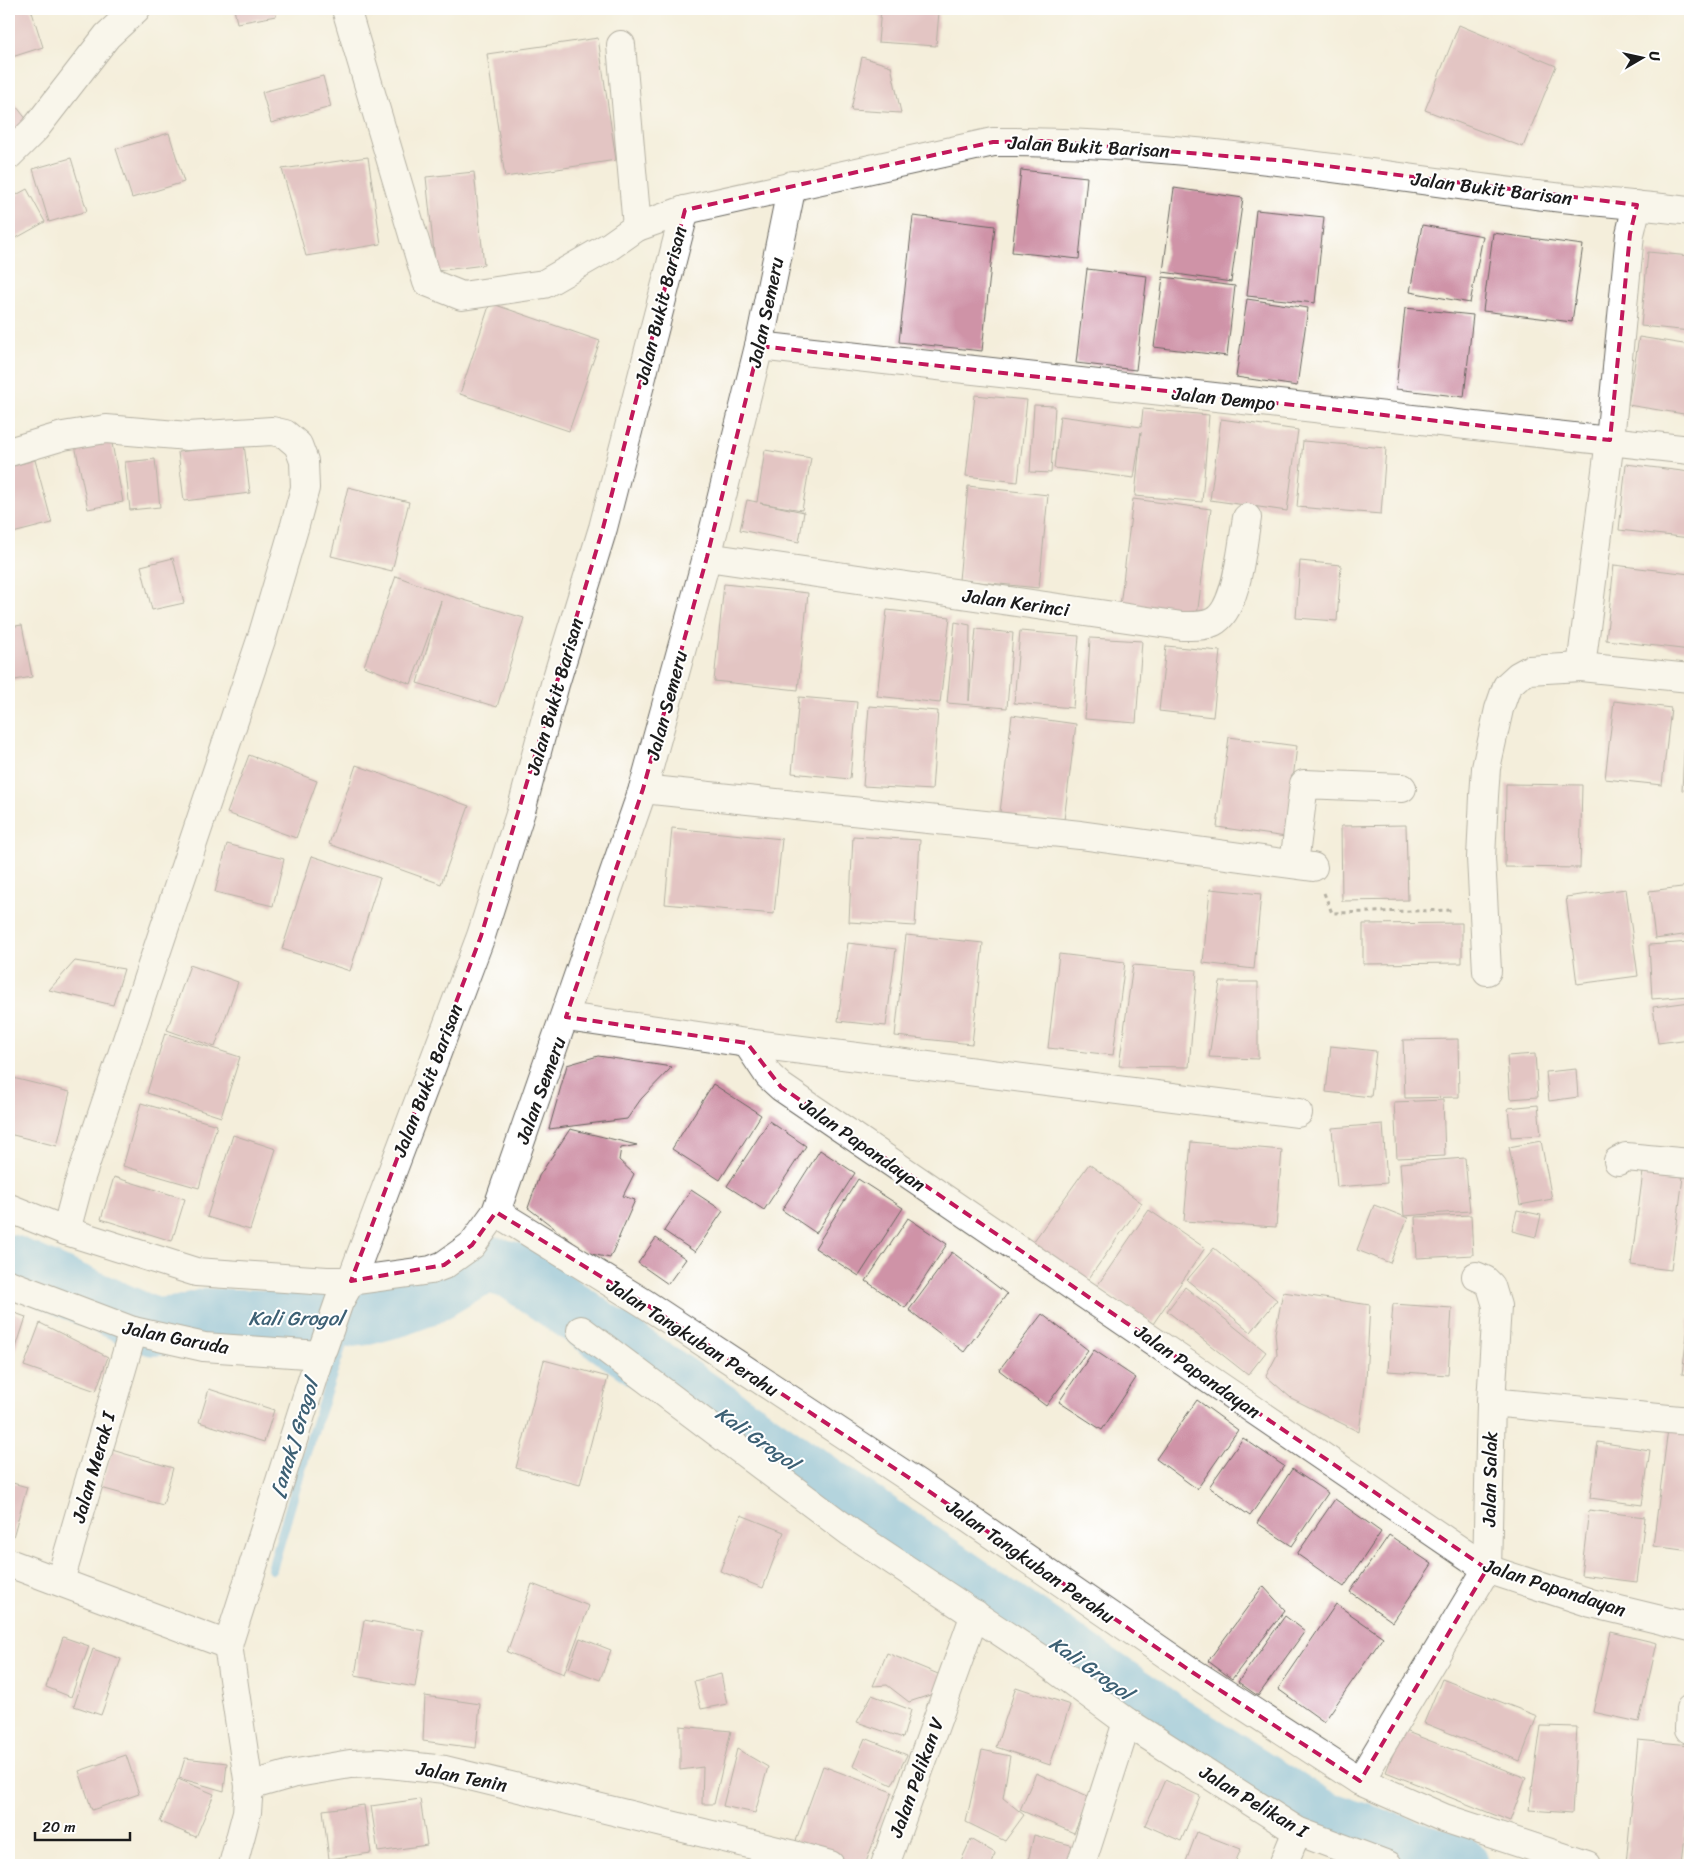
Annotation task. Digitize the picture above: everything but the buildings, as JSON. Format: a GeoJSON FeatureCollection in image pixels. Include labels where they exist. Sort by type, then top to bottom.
{"type":"FeatureCollection","features":[{"type":"Feature","properties":{"kind":"street"},"geometry":{"type":"LineString","coordinates":[[9,155],[36,129],[107,36],[136,9]]}},
{"type":"Feature","properties":{"kind":"street"},"geometry":{"type":"LineString","coordinates":[[346,9],[427,282],[462,296],[544,284],[610,246],[637,227],[685,210]]}},
{"type":"Feature","properties":{"kind":"street"},"geometry":{"type":"LineString","coordinates":[[621,45],[637,227]]}},
{"type":"Feature","properties":{"kind":"street","name":"Jalan Bukit Barisan"},"geometry":{"type":"LineString","coordinates":[[228,1645],[322,1352],[481,936],[521,811],[555,684],[603,528],[685,210],[993,142],[1043,141],[1287,161],[1537,195],[1690,211]]}},
{"type":"Feature","properties":{"kind":"street","name":"Jalan Semeru"},"geometry":{"type":"LineString","coordinates":[[496,1212],[566,1017],[643,789],[707,557],[758,346],[792,185]]}},
{"type":"Feature","properties":{"kind":"street"},"geometry":{"type":"LineString","coordinates":[[1581,667],[1610,440],[1630,234],[1637,205]]}},
{"type":"Feature","properties":{"kind":"street","name":"Jalan Dempo"},"geometry":{"type":"LineString","coordinates":[[758,346],[1690,450]]}},
{"type":"Feature","properties":{"kind":"street"},"geometry":{"type":"LineString","coordinates":[[9,452],[63,436],[106,429],[188,436],[272,431],[285,434],[298,445],[304,461],[305,488],[262,637],[78,1186],[66,1231]]}},
{"type":"Feature","properties":{"kind":"street","name":"Jalan Kerinci"},"geometry":{"type":"LineString","coordinates":[[707,557],[1182,626],[1201,626],[1214,622],[1222,615],[1231,602],[1247,518]]}},
{"type":"Feature","properties":{"kind":"street"},"geometry":{"type":"LineString","coordinates":[[1488,970],[1482,858],[1484,796],[1486,768],[1499,709],[1507,686],[1518,676],[1530,670],[1581,667],[1690,678]]}},
{"type":"Feature","properties":{"kind":"street"},"geometry":{"type":"LineString","coordinates":[[643,789],[1080,835],[1303,866],[1304,784],[1402,788]]}},
{"type":"Feature","properties":{"kind":"street"},"geometry":{"type":"LineString","coordinates":[[566,1017],[1298,1113]]}},
{"type":"Feature","properties":{"kind":"street","name":"Jalan Papandayan"},"geometry":{"type":"LineString","coordinates":[[747,1042],[769,1076],[781,1087],[1487,1569],[1591,1603],[1690,1628]]}},
{"type":"Feature","properties":{"kind":"street"},"geometry":{"type":"LineString","coordinates":[[1618,1160],[1626,1157],[1690,1163]]}},
{"type":"Feature","properties":{"kind":"street"},"geometry":{"type":"LineString","coordinates":[[9,1208],[66,1231],[196,1272],[327,1281],[345,1292],[444,1265],[472,1245],[496,1212]]}},
{"type":"Feature","properties":{"kind":"street","name":"Jalan Tangkuban Perahu"},"geometry":{"type":"LineString","coordinates":[[496,1212],[644,1303],[917,1483],[1192,1672],[1360,1780],[1444,1818],[1586,1865]]}},
{"type":"Feature","properties":{"kind":"street","name":"Jalan Salak"},"geometry":{"type":"LineString","coordinates":[[1360,1780],[1487,1569],[1491,1402],[1497,1306],[1491,1286],[1485,1280],[1476,1276]]}},
{"type":"Feature","properties":{"kind":"street","name":"Jalan Garuda"},"geometry":{"type":"LineString","coordinates":[[9,1284],[130,1342],[322,1352]]}},
{"type":"Feature","properties":{"kind":"street","name":"Jalan Pelikan I"},"geometry":{"type":"LineString","coordinates":[[581,1330],[850,1532],[1043,1660],[1127,1722],[1297,1830],[1388,1865]]}},
{"type":"Feature","properties":{"kind":"street","name":"Jalan Merak I"},"geometry":{"type":"LineString","coordinates":[[60,1581],[130,1342]]}},
{"type":"Feature","properties":{"kind":"street"},"geometry":{"type":"LineString","coordinates":[[1491,1402],[1690,1421]]}},
{"type":"Feature","properties":{"kind":"street"},"geometry":{"type":"LineString","coordinates":[[9,1562],[228,1645],[249,1786],[247,1812],[234,1865]]}},
{"type":"Feature","properties":{"kind":"street","name":"Jalan Pelikan V"},"geometry":{"type":"LineString","coordinates":[[885,1865],[975,1614]]}},
{"type":"Feature","properties":{"kind":"street"},"geometry":{"type":"LineString","coordinates":[[1082,1865],[1127,1722]]}},
{"type":"Feature","properties":{"kind":"street","name":"Jalan Tenin"},"geometry":{"type":"LineString","coordinates":[[249,1786],[291,1774],[350,1764],[380,1763],[417,1766],[445,1770],[830,1865]]}},
{"type":"Feature","properties":{"kind":"street"},"geometry":{"type":"LineString","coordinates":[[1283,1865],[1297,1830]]}},
{"type":"Feature","properties":{"kind":"path"},"geometry":{"type":"LineString","coordinates":[[1303,866],[1332,912],[1456,910]]}},
{"type":"Feature","properties":{"kind":"highlighted area"},"geometry":{"type":"Polygon","coordinates":[[[1043,141],[1287,161],[1637,205],[1630,234],[1610,440],[759,346],[707,557],[643,789],[566,1017],[747,1043],[781,1087],[1487,1569],[1360,1781],[1192,1672],[917,1483],[644,1303],[496,1212],[472,1245],[444,1265],[351,1281],[481,936],[603,528],[685,210],[993,142],[1043,141]]]}},
{"type":"Feature","properties":{"kind":"waterway","name":"Kali Grogol"},"geometry":{"type":"LineString","coordinates":[[9,1263],[154,1327],[180,1325],[207,1317],[327,1321],[367,1316],[397,1308],[429,1296],[474,1269],[491,1265],[514,1271],[1174,1725],[1317,1817],[1460,1865]]}},
{"type":"Feature","properties":{"kind":"waterway","name":"[anak] Grogol"},"geometry":{"type":"LineString","coordinates":[[272,1569],[306,1453],[351,1318]]}}]}
